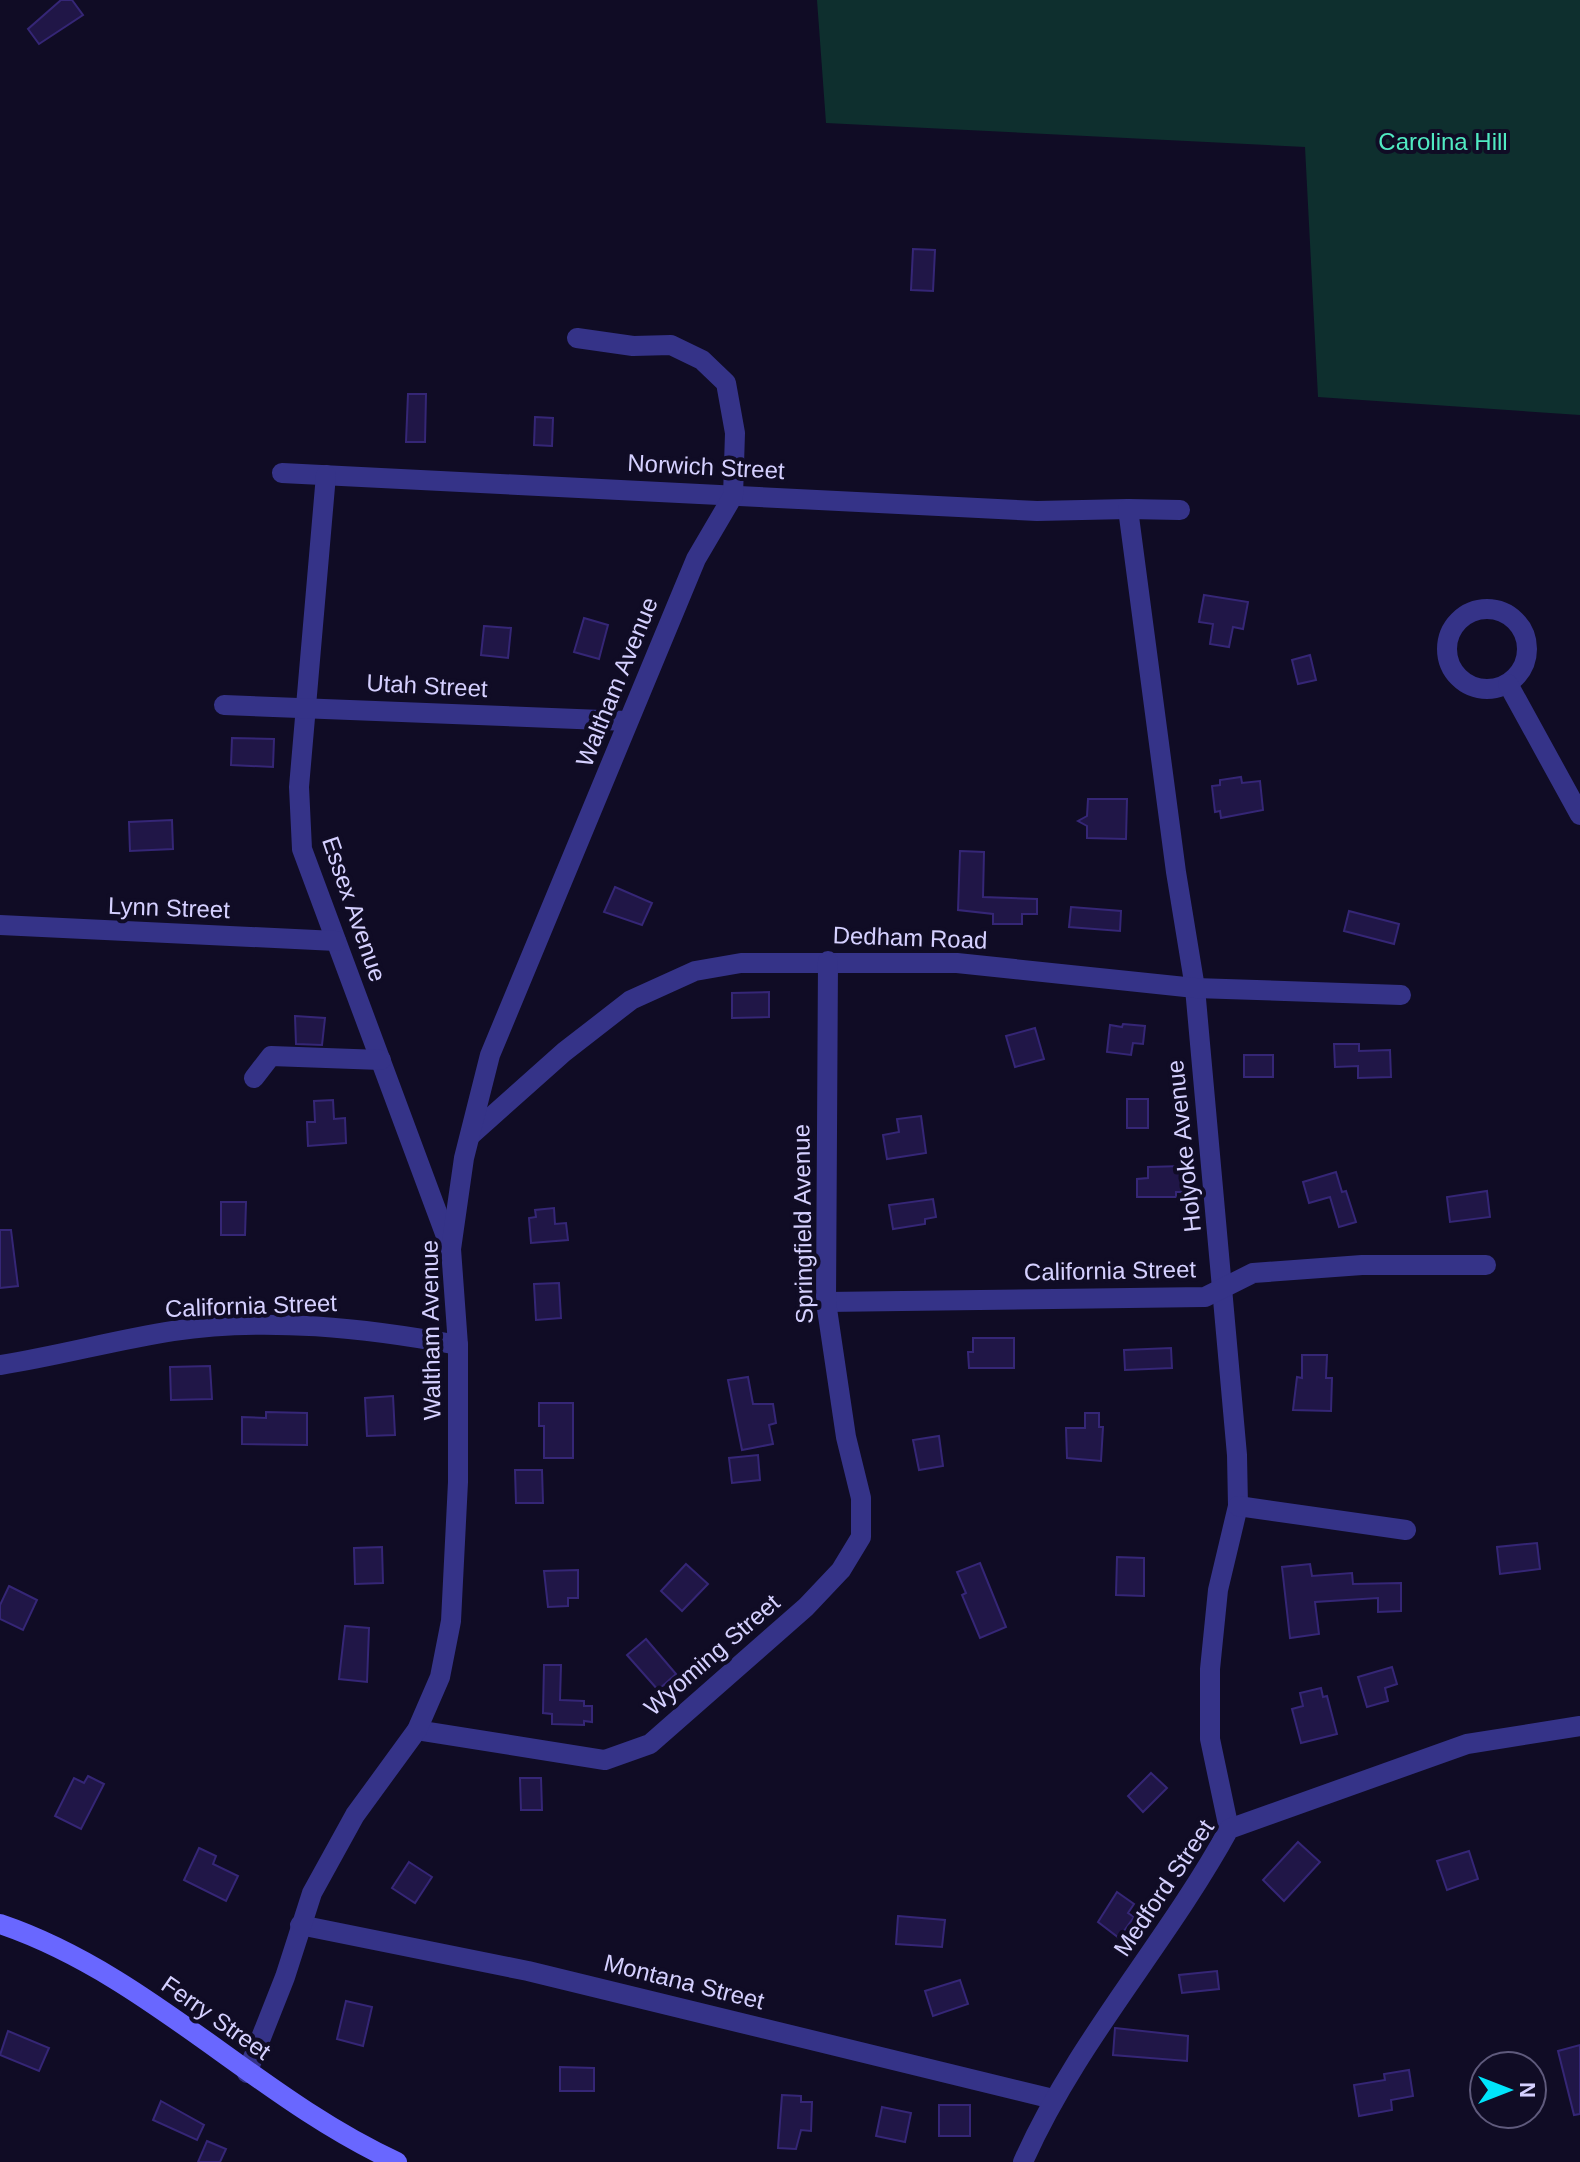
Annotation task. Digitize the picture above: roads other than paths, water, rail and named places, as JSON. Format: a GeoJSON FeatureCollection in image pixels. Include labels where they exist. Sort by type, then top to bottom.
{"type":"FeatureCollection","features":[{"type":"Feature","properties":{"kind":"main road","name":"Ferry Street"},"geometry":{"type":"LineString","coordinates":[[0,1924],[42,1940],[109,1976],[324,2124],[397,2162]]}},
{"type":"Feature","properties":{"kind":"street"},"geometry":{"type":"LineString","coordinates":[[577,338],[633,346],[671,345],[702,360],[726,383],[735,433],[733,496]]}},
{"type":"Feature","properties":{"kind":"street","name":"Norwich Street"},"geometry":{"type":"LineString","coordinates":[[282,473],[1037,511],[1128,509]]}},
{"type":"Feature","properties":{"kind":"street","name":"Essex Avenue"},"geometry":{"type":"LineString","coordinates":[[326,475],[299,787],[302,849],[451,1249]]}},
{"type":"Feature","properties":{"kind":"street","name":"Waltham Avenue"},"geometry":{"type":"LineString","coordinates":[[247,2073],[312,1893],[340,1840],[417,1730],[440,1677],[451,1621],[459,1443],[458,1345],[451,1249],[464,1158],[490,1055],[696,559],[733,496]]}},
{"type":"Feature","properties":{"kind":"street"},"geometry":{"type":"LineString","coordinates":[[1128,509],[1180,510]]}},
{"type":"Feature","properties":{"kind":"street","name":"Holyoke Avenue"},"geometry":{"type":"LineString","coordinates":[[1128,509],[1176,872],[1195,988],[1237,1455],[1238,1506],[1218,1590],[1210,1669],[1210,1739],[1229,1829]]}},
{"type":"Feature","properties":{"kind":"street"},"geometry":{"type":"LineString","coordinates":[[1508,684],[1580,815]]}},
{"type":"Feature","properties":{"kind":"street","name":"Utah Street"},"geometry":{"type":"LineString","coordinates":[[224,705],[627,721]]}},
{"type":"Feature","properties":{"kind":"street","name":"Lynn Street"},"geometry":{"type":"LineString","coordinates":[[0,925],[336,941]]}},
{"type":"Feature","properties":{"kind":"street","name":"Springfield Avenue"},"geometry":{"type":"LineString","coordinates":[[806,1607],[841,1570],[861,1537],[861,1498],[846,1437],[826,1302],[828,961]]}},
{"type":"Feature","properties":{"kind":"street","name":"Dedham Road"},"geometry":{"type":"LineString","coordinates":[[472,1134],[604,1018],[663,983],[695,971],[741,963],[957,963],[1195,988],[1401,995]]}},
{"type":"Feature","properties":{"kind":"street"},"geometry":{"type":"LineString","coordinates":[[254,1078],[271,1056],[381,1060]]}},
{"type":"Feature","properties":{"kind":"street"},"geometry":{"type":"LineString","coordinates":[[483,1085],[516,1097]]}},
{"type":"Feature","properties":{"kind":"street","name":"California Street"},"geometry":{"type":"LineString","coordinates":[[826,1302],[1205,1297],[1253,1273],[1362,1265],[1486,1265]]}},
{"type":"Feature","properties":{"kind":"street","name":"California Street"},"geometry":{"type":"LineString","coordinates":[[0,1365],[70,1355],[174,1331],[257,1327],[350,1328],[458,1345]]}},
{"type":"Feature","properties":{"kind":"street"},"geometry":{"type":"LineString","coordinates":[[1238,1506],[1406,1530]]}},
{"type":"Feature","properties":{"kind":"street","name":"Wyoming Street"},"geometry":{"type":"LineString","coordinates":[[417,1730],[605,1760],[650,1744],[806,1607]]}},
{"type":"Feature","properties":{"kind":"street","name":"Medford Street"},"geometry":{"type":"LineString","coordinates":[[1023,2162],[1053,2099],[1168,1933],[1229,1829],[1467,1744],[1580,1726]]}},
{"type":"Feature","properties":{"kind":"street","name":"Montana Street"},"geometry":{"type":"LineString","coordinates":[[300,1925],[528,1971],[1053,2099]]}},
{"type":"Feature","properties":{"kind":"park label","name":"Carolina Hill"},"geometry":{"type":"Point","coordinates":[1443,142]}}]}
